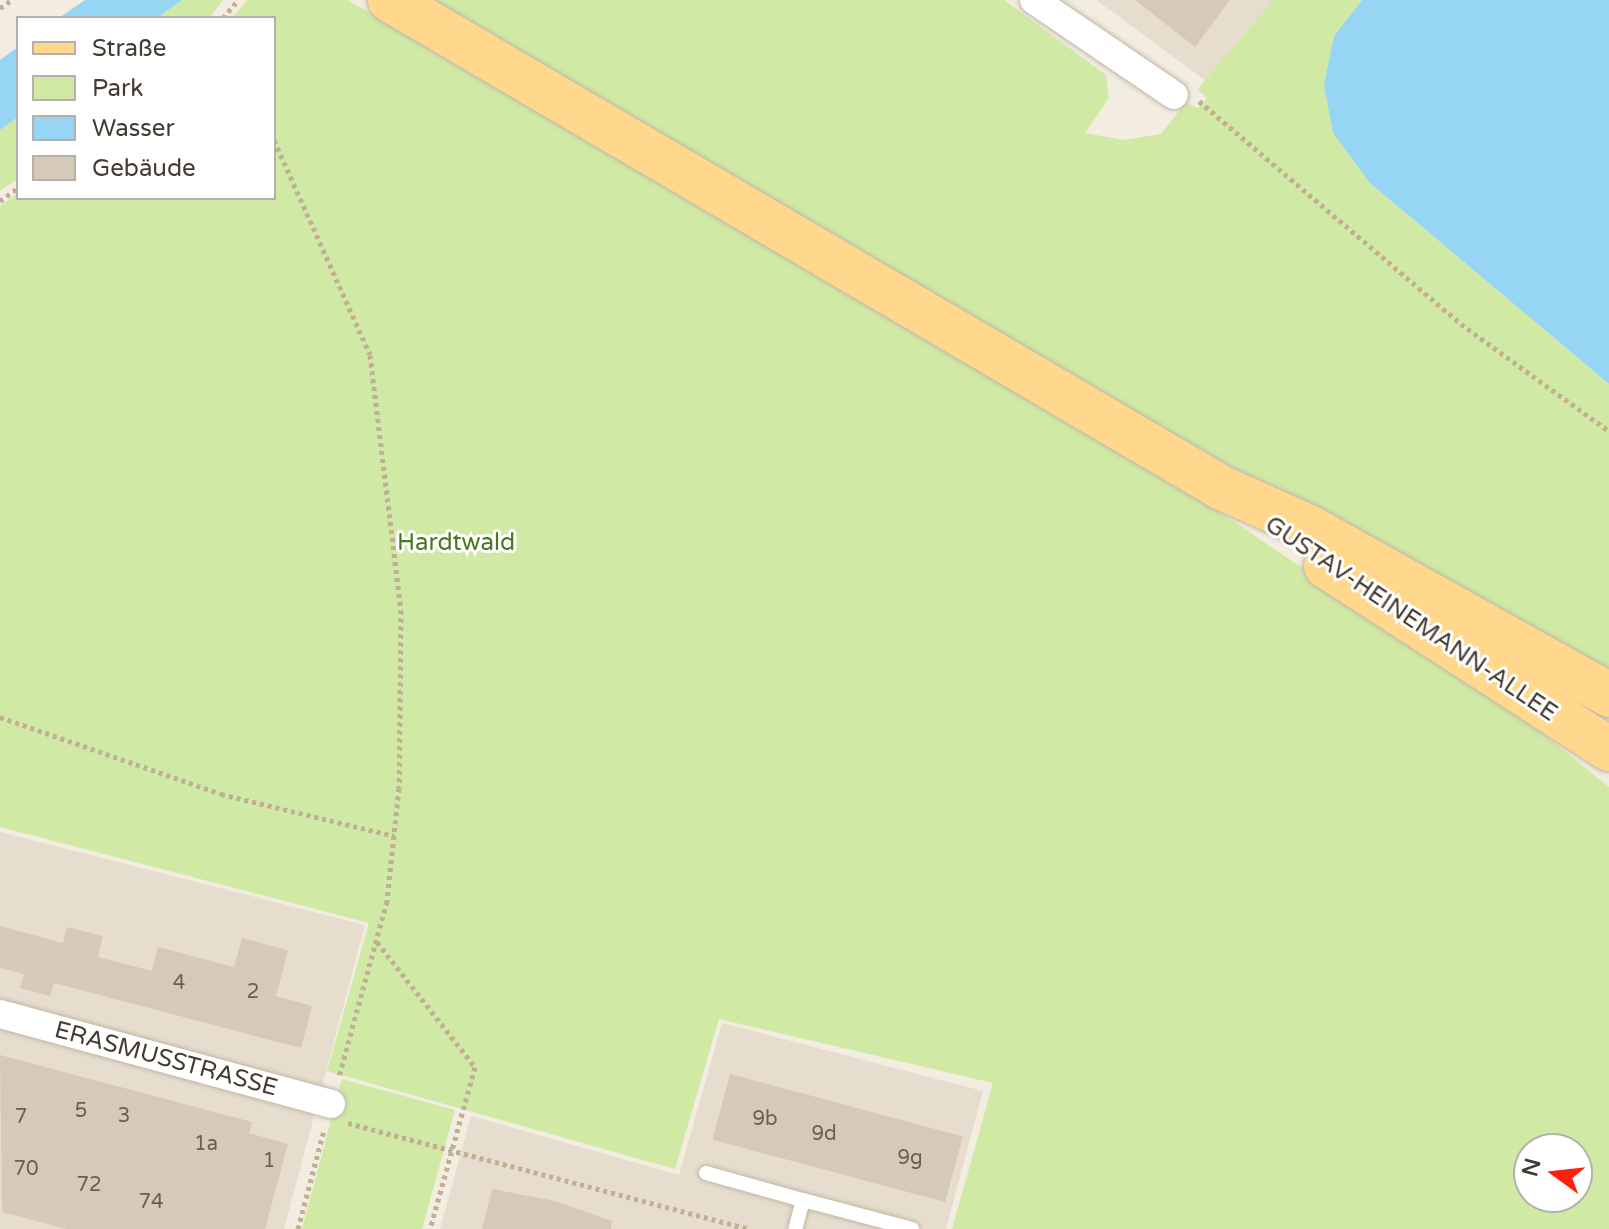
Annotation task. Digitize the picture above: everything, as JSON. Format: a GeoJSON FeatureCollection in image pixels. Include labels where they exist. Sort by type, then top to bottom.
{"type":"FeatureCollection","features":[{"type":"Feature","properties":{"kind":"main road"},"geometry":{"type":"LineString","coordinates":[[390,0],[1222,488]]}},
{"type":"Feature","properties":{"kind":"main road","name":"GUSTAV-HEINEMANN-ALLEE"},"geometry":{"type":"LineString","coordinates":[[1222,488],[1309,527],[1609,695]]}},
{"type":"Feature","properties":{"kind":"main road","name":"GUSTAV-HEINEMANN-ALLEE"},"geometry":{"type":"LineString","coordinates":[[1222,488],[1295,547],[1609,749]]}},
{"type":"Feature","properties":{"kind":"street"},"geometry":{"type":"LineString","coordinates":[[1034,0],[1174,95]]}},
{"type":"Feature","properties":{"kind":"street","name":"ERASMUSSTRASSE"},"geometry":{"type":"LineString","coordinates":[[0,1014],[333,1114]]}},
{"type":"Feature","properties":{"kind":"lane"},"geometry":{"type":"LineString","coordinates":[[706,1173],[912,1229]]}},
{"type":"Feature","properties":{"kind":"lane"},"geometry":{"type":"LineString","coordinates":[[795,1229],[803,1200]]}},
{"type":"Feature","properties":{"kind":"path"},"geometry":{"type":"LineString","coordinates":[[0,8],[12,0]]}},
{"type":"Feature","properties":{"kind":"path"},"geometry":{"type":"LineString","coordinates":[[225,16],[238,0]]}},
{"type":"Feature","properties":{"kind":"path"},"geometry":{"type":"LineString","coordinates":[[1203,102],[1461,324],[1609,431]]}},
{"type":"Feature","properties":{"kind":"path"},"geometry":{"type":"LineString","coordinates":[[276,144],[370,355],[401,610],[394,836],[376,941],[333,1114],[298,1229]]}},
{"type":"Feature","properties":{"kind":"path"},"geometry":{"type":"LineString","coordinates":[[0,717],[221,794],[394,836]]}},
{"type":"Feature","properties":{"kind":"path"},"geometry":{"type":"LineString","coordinates":[[376,941],[475,1067],[430,1229]]}},
{"type":"Feature","properties":{"kind":"path"},"geometry":{"type":"LineString","coordinates":[[333,1114],[452,1152],[749,1229]]}},
{"type":"Feature","properties":{"kind":"shaded area"},"geometry":{"type":"Polygon","coordinates":[[[1096,0],[1273,0],[1205,80],[1096,0]]]}},
{"type":"Feature","properties":{"kind":"shaded area"},"geometry":{"type":"Polygon","coordinates":[[[0,832],[365,925],[284,1229],[0,1229],[0,832]]]}},
{"type":"Feature","properties":{"kind":"shaded area"},"geometry":{"type":"Polygon","coordinates":[[[722,1023],[983,1091],[946,1229],[440,1229],[471,1116],[679,1175],[722,1023]]]}},
{"type":"Feature","properties":{"kind":"green space"},"geometry":{"type":"Polygon","coordinates":[[[182,0],[223,0],[211,16],[160,16],[182,0]]]}},
{"type":"Feature","properties":{"kind":"green space","name":"Hardtwald"},"geometry":{"type":"Polygon","coordinates":[[[247,0],[348,0],[1211,506],[1529,722],[1609,787],[1609,1229],[952,1229],[993,1083],[719,1019],[675,1169],[327,1071],[369,923],[0,827],[0,206],[16,194],[16,200],[276,200],[276,16],[234,16],[247,0]]]}},
{"type":"Feature","properties":{"kind":"green space"},"geometry":{"type":"Polygon","coordinates":[[[427,0],[1004,0],[1106,75],[1109,98],[1085,133],[1124,140],[1161,134],[1186,102],[1198,108],[1207,98],[1198,90],[1273,0],[1362,0],[1333,37],[1370,183],[1609,384],[1609,675],[1198,448],[427,0]]]}},
{"type":"Feature","properties":{"kind":"green space"},"geometry":{"type":"Polygon","coordinates":[[[16,118],[16,180],[0,191],[0,130],[16,118]]]}},
{"type":"Feature","properties":{"kind":"green space"},"geometry":{"type":"Polygon","coordinates":[[[342,1079],[455,1110],[422,1229],[302,1229],[342,1079]]]}},
{"type":"Feature","properties":{"kind":"water"},"geometry":{"type":"Polygon","coordinates":[[[85,0],[182,0],[160,16],[62,16],[85,0]]]}},
{"type":"Feature","properties":{"kind":"water"},"geometry":{"type":"Polygon","coordinates":[[[1362,0],[1609,0],[1609,384],[1370,183],[1333,133],[1324,85],[1334,36],[1362,0]]]}},
{"type":"Feature","properties":{"kind":"water"},"geometry":{"type":"Polygon","coordinates":[[[16,48],[16,118],[0,130],[0,60],[16,48]]]}},
{"type":"Feature","properties":{"kind":"building"},"geometry":{"type":"Polygon","coordinates":[[[1135,0],[1230,0],[1195,47],[1135,0]]]}},
{"type":"Feature","properties":{"kind":"building"},"geometry":{"type":"Polygon","coordinates":[[[0,926],[63,943],[67,927],[103,936],[98,957],[152,971],[158,947],[234,967],[242,938],[288,950],[276,996],[312,1006],[301,1048],[54,983],[50,996],[20,988],[24,974],[0,968],[0,926]]]}},
{"type":"Feature","properties":{"kind":"building"},"geometry":{"type":"Polygon","coordinates":[[[0,1055],[252,1122],[249,1133],[288,1144],[265,1229],[66,1229],[2,1212],[0,1055]]]}},
{"type":"Feature","properties":{"kind":"building"},"geometry":{"type":"Polygon","coordinates":[[[730,1074],[963,1136],[945,1202],[712,1140],[730,1074]]]}},
{"type":"Feature","properties":{"kind":"building"},"geometry":{"type":"Polygon","coordinates":[[[492,1189],[555,1201],[612,1221],[611,1229],[482,1229],[492,1189]]]}}]}
